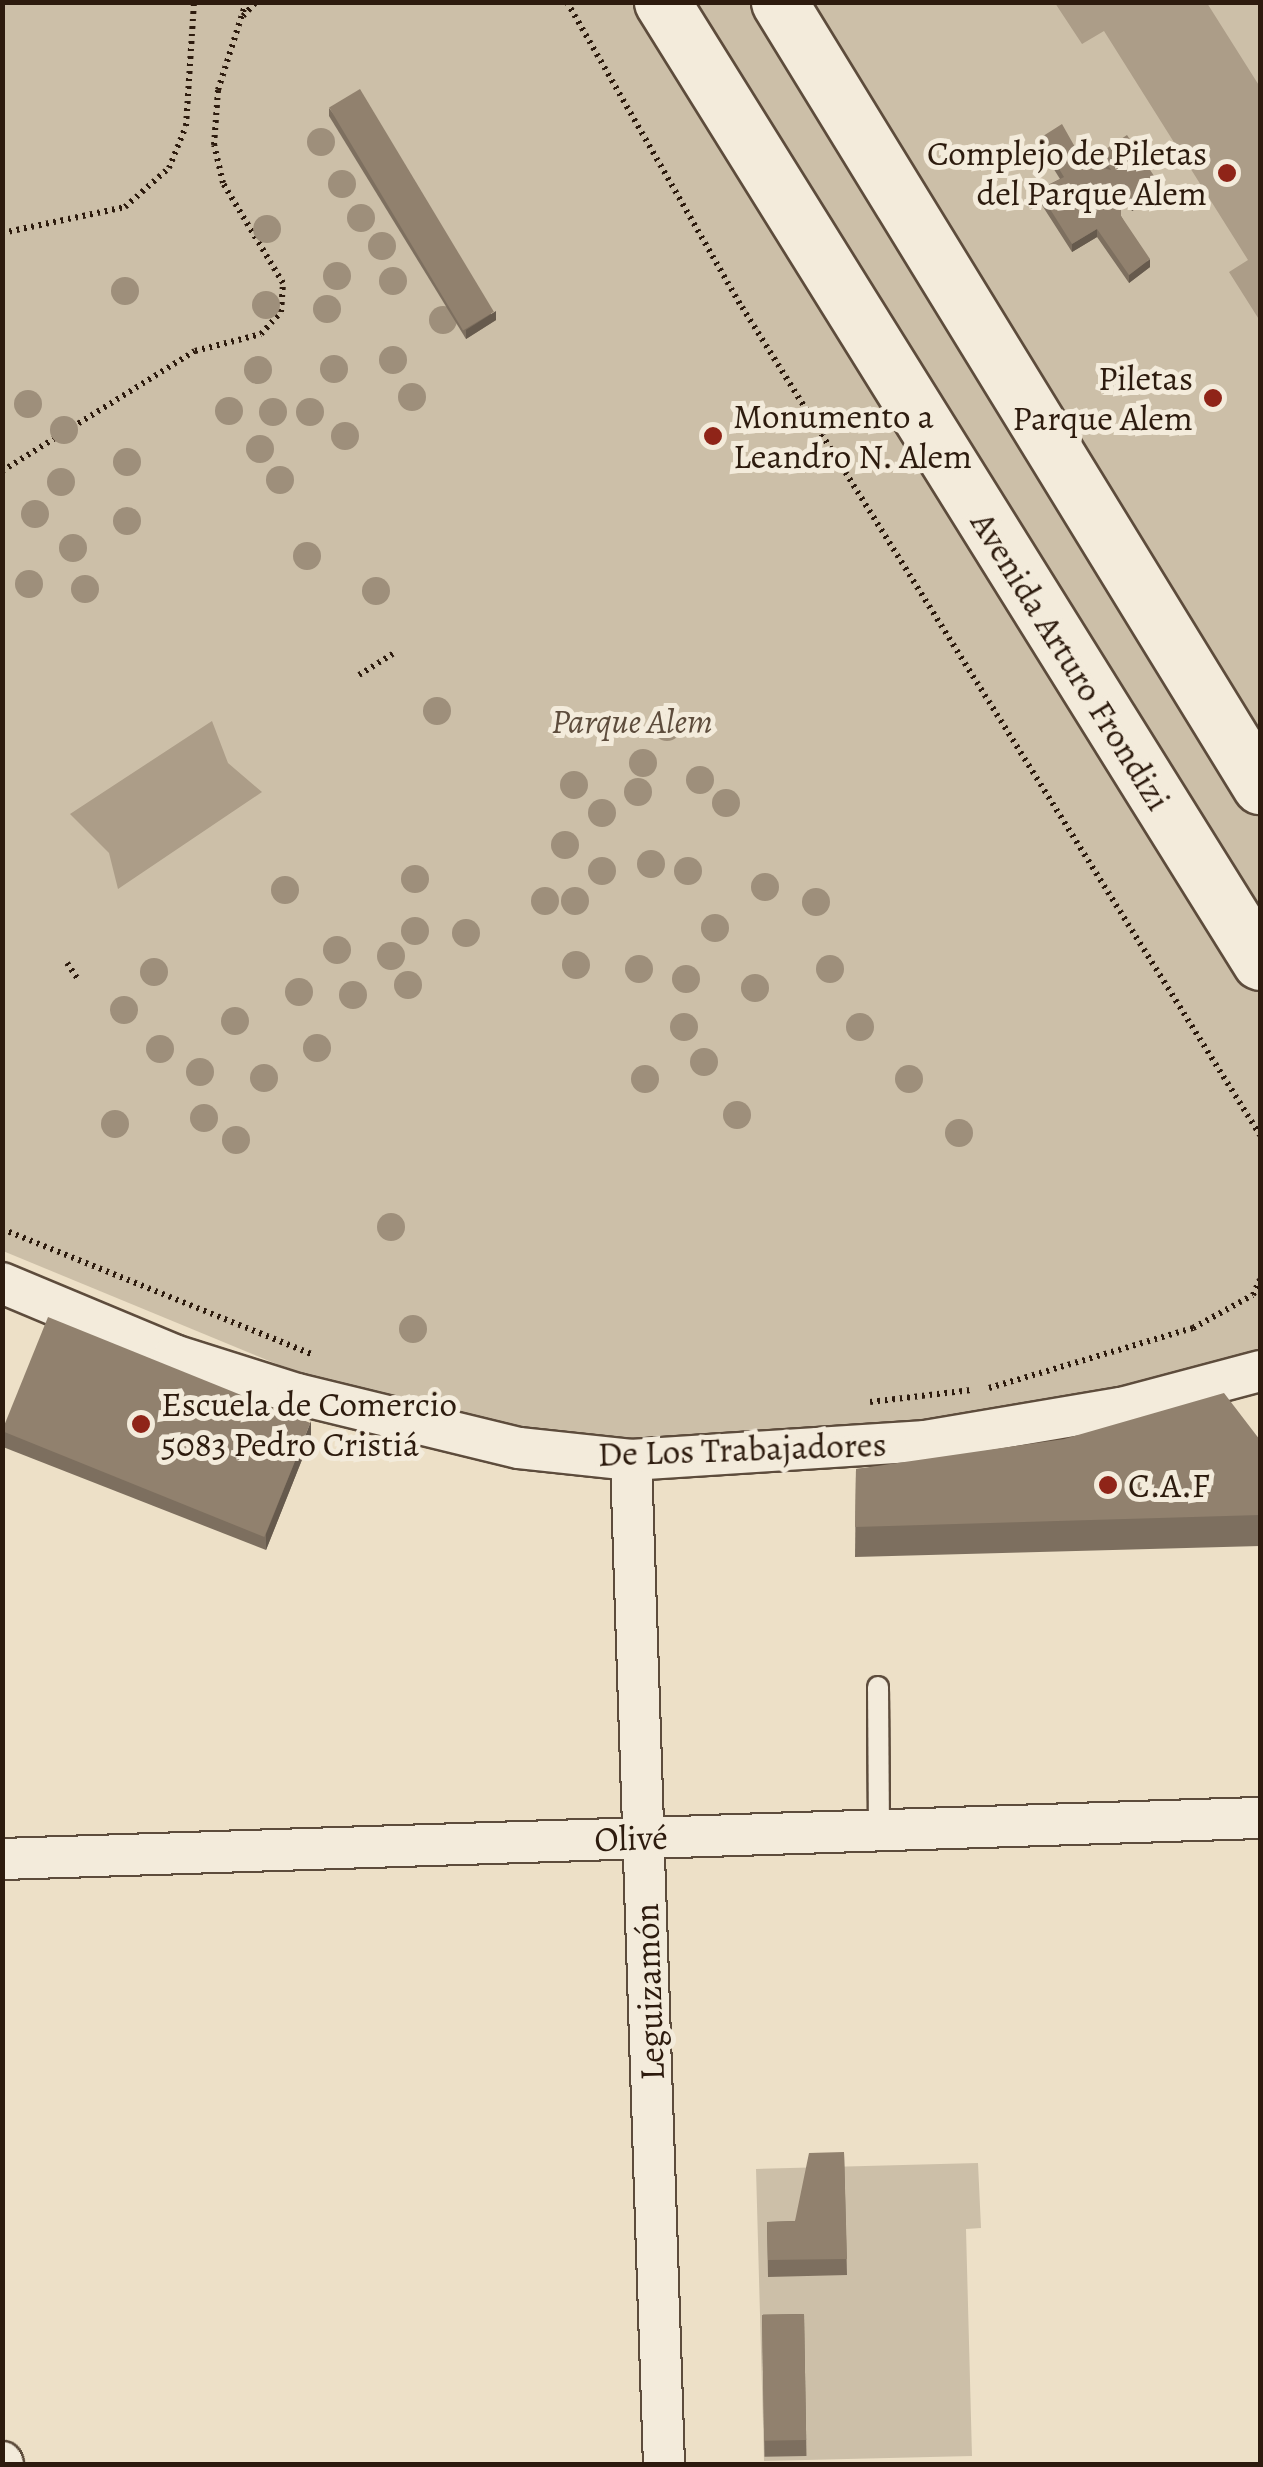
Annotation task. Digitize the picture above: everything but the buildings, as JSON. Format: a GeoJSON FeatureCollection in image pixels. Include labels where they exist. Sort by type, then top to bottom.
{"type":"FeatureCollection","features":[{"type":"Feature","properties":{"kind":"main road","name":"Avenida Arturo Frondizi"},"geometry":{"type":"LineString","coordinates":[[662,2],[1260,962]]}},
{"type":"Feature","properties":{"kind":"main road"},"geometry":{"type":"LineString","coordinates":[[779,2],[1260,786]]}},
{"type":"Feature","properties":{"kind":"street","name":"De Los Trabajadores"},"geometry":{"type":"LineString","coordinates":[[2,1282],[174,1356],[298,1394],[501,1444],[631,1460],[925,1441],[1121,1408],[1260,1371]]}},
{"type":"Feature","properties":{"kind":"street","name":"Leguizamón"},"geometry":{"type":"LineString","coordinates":[[631,1460],[664,2464]]}},
{"type":"Feature","properties":{"kind":"street","name":"Olivé"},"geometry":{"type":"LineString","coordinates":[[2,1859],[1260,1818]]}},
{"type":"Feature","properties":{"kind":"lane"},"geometry":{"type":"LineString","coordinates":[[878,1686],[879,1830]]}},
{"type":"Feature","properties":{"kind":"path"},"geometry":{"type":"LineString","coordinates":[[2,233],[125,208],[169,168],[186,126],[194,2]]}},
{"type":"Feature","properties":{"kind":"path"},"geometry":{"type":"LineString","coordinates":[[2,471],[195,351],[262,334],[281,312],[283,283],[223,183],[214,145],[218,90],[246,2]]}},
{"type":"Feature","properties":{"kind":"path"},"geometry":{"type":"LineString","coordinates":[[242,17],[256,2]]}},
{"type":"Feature","properties":{"kind":"path"},"geometry":{"type":"LineString","coordinates":[[568,2],[742,307],[1260,1135]]}},
{"type":"Feature","properties":{"kind":"path"},"geometry":{"type":"LineString","coordinates":[[360,676],[393,654]]}},
{"type":"Feature","properties":{"kind":"path"},"geometry":{"type":"LineString","coordinates":[[67,963],[77,978]]}},
{"type":"Feature","properties":{"kind":"path"},"geometry":{"type":"LineString","coordinates":[[2,1229],[327,1360]]}},
{"type":"Feature","properties":{"kind":"path"},"geometry":{"type":"LineString","coordinates":[[852,1404],[985,1389],[1193,1328],[1252,1295],[1260,1279]]}},
{"type":"Feature","properties":{"kind":"green space","name":"Parque Alem"},"geometry":{"type":"Polygon","coordinates":[[[2,3],[1260,3],[1260,1351],[1074,1397],[875,1431],[659,1440],[461,1423],[279,1365],[3,1251],[2,3]]]}},
{"type":"Feature","properties":{"kind":"green space"},"geometry":{"type":"Polygon","coordinates":[[[978,2163],[981,2228],[966,2229],[972,2456],[764,2461],[756,2169],[978,2163]]]}},
{"type":"Feature","properties":{"kind":"shaded area","name":"Complejo de Piletas del Parque Alem"},"geometry":{"type":"Polygon","coordinates":[[[1055,3],[1207,3],[1260,87],[1260,321],[1229,272],[1248,260],[1104,31],[1082,44],[1055,3]]]}},
{"type":"Feature","properties":{"kind":"shaded area"},"geometry":{"type":"Polygon","coordinates":[[[212,721],[228,763],[262,792],[118,889],[109,853],[70,814],[212,721]]]}},
{"type":"Feature","properties":{"kind":"place","name":"Complejo de Piletas del Parque Alem"},"geometry":{"type":"Point","coordinates":[1227,173]}},
{"type":"Feature","properties":{"kind":"place","name":"Piletas Parque Alem"},"geometry":{"type":"Point","coordinates":[1213,398]}},
{"type":"Feature","properties":{"kind":"place","name":"Monumento a Leandro N. Alem"},"geometry":{"type":"Point","coordinates":[713,436]}},
{"type":"Feature","properties":{"kind":"place","name":"Escuela de Comercio 5083 Pedro Cristiá"},"geometry":{"type":"Point","coordinates":[141,1424]}},
{"type":"Feature","properties":{"kind":"place","name":"C.A.F"},"geometry":{"type":"Point","coordinates":[1108,1485]}}]}
